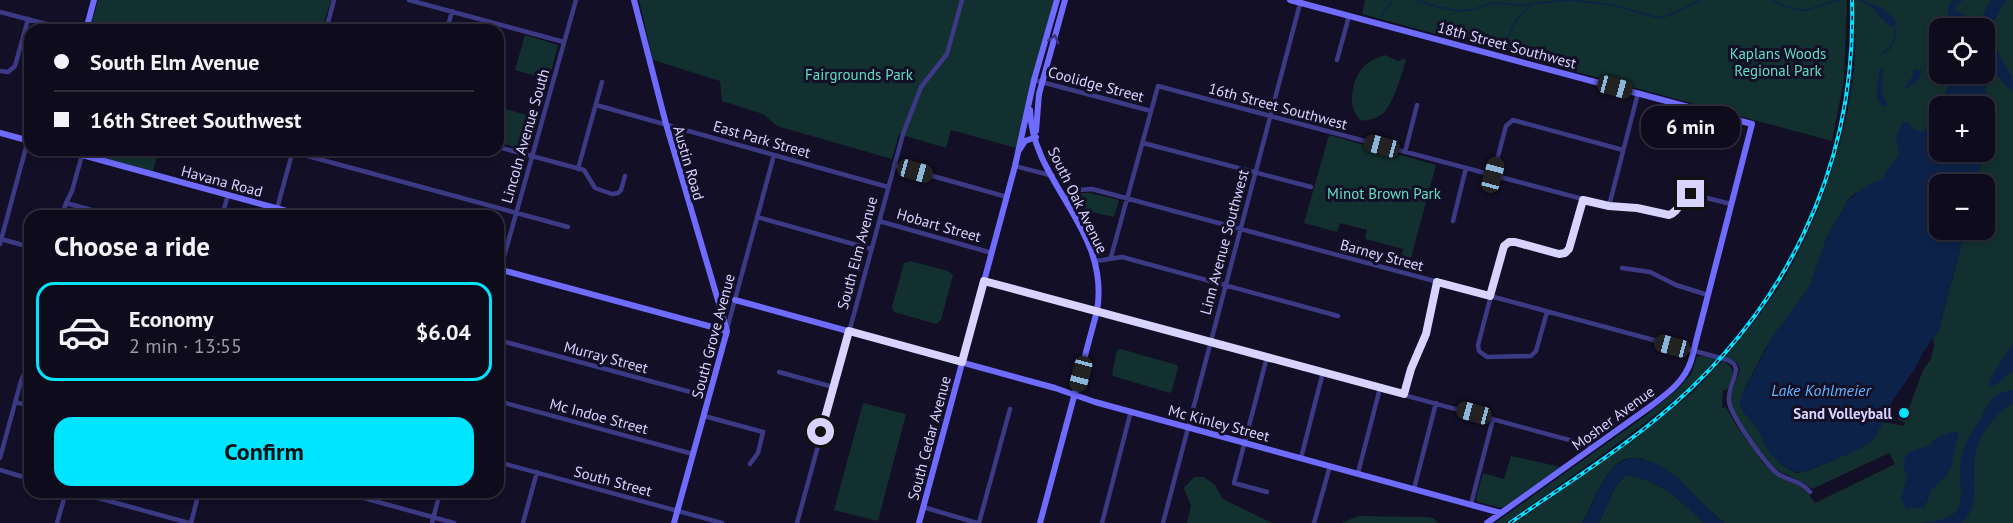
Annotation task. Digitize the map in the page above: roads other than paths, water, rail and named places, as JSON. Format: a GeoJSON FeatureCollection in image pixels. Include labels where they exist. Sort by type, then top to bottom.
{"type":"FeatureCollection","features":[{"type":"Feature","properties":{"kind":"street"},"geometry":{"type":"LineString","coordinates":[[88,24],[94,0]]}},
{"type":"Feature","properties":{"kind":"street"},"geometry":{"type":"LineString","coordinates":[[328,24],[334,0]]}},
{"type":"Feature","properties":{"kind":"street"},"geometry":{"type":"LineString","coordinates":[[409,0],[497,24]]}},
{"type":"Feature","properties":{"kind":"street","name":"Lincoln Avenue South"},"geometry":{"type":"LineString","coordinates":[[504,253],[576,0]]}},
{"type":"Feature","properties":{"kind":"street","name":"Austin Road"},"geometry":{"type":"LineString","coordinates":[[634,0],[666,124],[726,331]]}},
{"type":"Feature","properties":{"kind":"street","name":"South Elm Avenue"},"geometry":{"type":"LineString","coordinates":[[796,523],[894,165],[919,91],[947,54],[962,0]]}},
{"type":"Feature","properties":{"kind":"street","name":"South Cedar Avenue"},"geometry":{"type":"LineString","coordinates":[[918,523],[1016,166],[1034,80],[1057,0]]}},
{"type":"Feature","properties":{"kind":"street"},"geometry":{"type":"LineString","coordinates":[[1019,151],[1025,141],[1036,137],[1037,103],[1065,0]]}},
{"type":"Feature","properties":{"kind":"street","name":"18th Street Southwest"},"geometry":{"type":"LineString","coordinates":[[1290,0],[1752,124]]}},
{"type":"Feature","properties":{"kind":"street","name":"Linn Avenue Southwest"},"geometry":{"type":"LineString","coordinates":[[1163,523],[1300,1]]}},
{"type":"Feature","properties":{"kind":"street"},"geometry":{"type":"LineString","coordinates":[[0,12],[47,24]]}},
{"type":"Feature","properties":{"kind":"street"},"geometry":{"type":"LineString","coordinates":[[449,24],[452,12]]}},
{"type":"Feature","properties":{"kind":"street"},"geometry":{"type":"LineString","coordinates":[[1337,60],[1349,16]]}},
{"type":"Feature","properties":{"kind":"street"},"geometry":{"type":"LineString","coordinates":[[27,24],[28,19]]}},
{"type":"Feature","properties":{"kind":"street"},"geometry":{"type":"LineString","coordinates":[[504,26],[564,42]]}},
{"type":"Feature","properties":{"kind":"street"},"geometry":{"type":"LineString","coordinates":[[0,71],[8,72],[15,66],[24,33]]}},
{"type":"Feature","properties":{"kind":"street","name":"Coolidge Street"},"geometry":{"type":"LineString","coordinates":[[1034,80],[1151,111]]}},
{"type":"Feature","properties":{"kind":"street"},"geometry":{"type":"LineString","coordinates":[[578,169],[602,82]]}},
{"type":"Feature","properties":{"kind":"street","name":"16th Street Southwest"},"geometry":{"type":"LineString","coordinates":[[1151,111],[1158,86],[1609,206],[1637,208],[1669,215],[1677,210],[1682,199],[1691,194],[1731,204]]}},
{"type":"Feature","properties":{"kind":"street"},"geometry":{"type":"LineString","coordinates":[[1609,206],[1638,93]]}},
{"type":"Feature","properties":{"kind":"street","name":"South Oak Avenue"},"geometry":{"type":"LineString","coordinates":[[1031,97],[1030,117],[1043,157],[1096,261],[1100,290],[1097,311],[1040,523]]}},
{"type":"Feature","properties":{"kind":"street","name":"East Park Street"},"geometry":{"type":"LineString","coordinates":[[596,105],[888,187]]}},
{"type":"Feature","properties":{"kind":"street"},"geometry":{"type":"LineString","coordinates":[[1405,152],[1417,105]]}},
{"type":"Feature","properties":{"kind":"street"},"geometry":{"type":"LineString","coordinates":[[1688,135],[1695,109]]}},
{"type":"Feature","properties":{"kind":"street"},"geometry":{"type":"LineString","coordinates":[[1111,257],[1151,111]]}},
{"type":"Feature","properties":{"kind":"street"},"geometry":{"type":"LineString","coordinates":[[1493,175],[1506,126],[1513,120],[1623,150]]}},
{"type":"Feature","properties":{"kind":"street","name":"Mosher Avenue"},"geometry":{"type":"LineString","coordinates":[[1487,523],[1595,447],[1676,386],[1687,372],[1752,124]]}},
{"type":"Feature","properties":{"kind":"street"},"geometry":{"type":"LineString","coordinates":[[0,133],[24,140]]}},
{"type":"Feature","properties":{"kind":"street"},"geometry":{"type":"LineString","coordinates":[[1143,143],[1311,188]]}},
{"type":"Feature","properties":{"kind":"street"},"geometry":{"type":"LineString","coordinates":[[504,149],[584,170],[595,188],[612,194],[620,192],[625,176]]}},
{"type":"Feature","properties":{"kind":"street","name":"South Grove Avenue"},"geometry":{"type":"LineString","coordinates":[[674,523],[774,155]]}},
{"type":"Feature","properties":{"kind":"street"},"geometry":{"type":"LineString","coordinates":[[24,246],[1,242],[25,156]]}},
{"type":"Feature","properties":{"kind":"street"},"geometry":{"type":"LineString","coordinates":[[64,210],[82,156]]}},
{"type":"Feature","properties":{"kind":"street","name":"Havana Road"},"geometry":{"type":"LineString","coordinates":[[86,156],[285,210]]}},
{"type":"Feature","properties":{"kind":"street"},"geometry":{"type":"LineString","coordinates":[[278,208],[292,156]]}},
{"type":"Feature","properties":{"kind":"street"},"geometry":{"type":"LineString","coordinates":[[311,156],[568,227]]}},
{"type":"Feature","properties":{"kind":"street"},"geometry":{"type":"LineString","coordinates":[[894,165],[1007,197]]}},
{"type":"Feature","properties":{"kind":"street"},"geometry":{"type":"LineString","coordinates":[[1016,166],[1053,176]]}},
{"type":"Feature","properties":{"kind":"street"},"geometry":{"type":"LineString","coordinates":[[1453,221],[1466,168]]}},
{"type":"Feature","properties":{"kind":"street","name":"Barney Street"},"geometry":{"type":"LineString","coordinates":[[1065,197],[1084,189],[1128,199],[1721,358],[1734,364],[1736,373],[1729,401],[1762,457],[1773,469],[1803,484],[1810,492]]}},
{"type":"Feature","properties":{"kind":"street"},"geometry":{"type":"LineString","coordinates":[[224,210],[228,195]]}},
{"type":"Feature","properties":{"kind":"street"},"geometry":{"type":"LineString","coordinates":[[1546,312],[1534,354],[1526,357],[1487,357],[1481,354],[1478,345],[1504,246],[1513,242],[1559,254],[1565,253],[1570,246],[1583,200]]}},
{"type":"Feature","properties":{"kind":"street"},"geometry":{"type":"LineString","coordinates":[[66,203],[91,210]]}},
{"type":"Feature","properties":{"kind":"street"},"geometry":{"type":"LineString","coordinates":[[757,217],[871,249]]}},
{"type":"Feature","properties":{"kind":"street","name":"Hobart Street"},"geometry":{"type":"LineString","coordinates":[[879,221],[992,253]]}},
{"type":"Feature","properties":{"kind":"street"},"geometry":{"type":"LineString","coordinates":[[1096,261],[1111,257],[1122,258],[1338,316]]}},
{"type":"Feature","properties":{"kind":"street"},"geometry":{"type":"LineString","coordinates":[[1622,268],[1650,272],[1676,285],[1708,295]]}},
{"type":"Feature","properties":{"kind":"street"},"geometry":{"type":"LineString","coordinates":[[504,270],[726,331]]}},
{"type":"Feature","properties":{"kind":"street"},"geometry":{"type":"LineString","coordinates":[[984,281],[1595,447]]}},
{"type":"Feature","properties":{"kind":"street"},"geometry":{"type":"LineString","coordinates":[[1404,394],[1411,369],[1426,334],[1437,282]]}},
{"type":"Feature","properties":{"kind":"street","name":"Mc Kinley Street"},"geometry":{"type":"LineString","coordinates":[[735,300],[1502,513]]}},
{"type":"Feature","properties":{"kind":"street","name":"Murray Street"},"geometry":{"type":"LineString","coordinates":[[504,342],[709,397]]}},
{"type":"Feature","properties":{"kind":"street"},"geometry":{"type":"LineString","coordinates":[[1267,357],[1234,483],[1267,492]]}},
{"type":"Feature","properties":{"kind":"street"},"geometry":{"type":"LineString","coordinates":[[0,458],[24,372]]}},
{"type":"Feature","properties":{"kind":"street"},"geometry":{"type":"LineString","coordinates":[[779,372],[833,387]]}},
{"type":"Feature","properties":{"kind":"street"},"geometry":{"type":"LineString","coordinates":[[1301,458],[1323,372]]}},
{"type":"Feature","properties":{"kind":"street"},"geometry":{"type":"LineString","coordinates":[[1358,473],[1380,388]]}},
{"type":"Feature","properties":{"kind":"street"},"geometry":{"type":"LineString","coordinates":[[15,402],[24,404]]}},
{"type":"Feature","properties":{"kind":"street","name":"Mc Indoe Street"},"geometry":{"type":"LineString","coordinates":[[504,403],[693,454]]}},
{"type":"Feature","properties":{"kind":"street"},"geometry":{"type":"LineString","coordinates":[[1414,489],[1436,403]]}},
{"type":"Feature","properties":{"kind":"street"},"geometry":{"type":"LineString","coordinates":[[923,507],[978,523],[1010,409]]}},
{"type":"Feature","properties":{"kind":"street"},"geometry":{"type":"LineString","coordinates":[[1102,523],[1131,411]]}},
{"type":"Feature","properties":{"kind":"street"},"geometry":{"type":"LineString","coordinates":[[704,416],[763,432],[758,453],[750,464]]}},
{"type":"Feature","properties":{"kind":"street"},"geometry":{"type":"LineString","coordinates":[[1471,504],[1493,418]]}},
{"type":"Feature","properties":{"kind":"street","name":"South Street"},"geometry":{"type":"LineString","coordinates":[[504,464],[722,523]]}},
{"type":"Feature","properties":{"kind":"street"},"geometry":{"type":"LineString","coordinates":[[1314,523],[1330,466]]}},
{"type":"Feature","properties":{"kind":"street"},"geometry":{"type":"LineString","coordinates":[[0,470],[24,477]]}},
{"type":"Feature","properties":{"kind":"street"},"geometry":{"type":"LineString","coordinates":[[523,523],[537,472]]}},
{"type":"Feature","properties":{"kind":"street"},"geometry":{"type":"LineString","coordinates":[[57,523],[64,498]]}},
{"type":"Feature","properties":{"kind":"street"},"geometry":{"type":"LineString","coordinates":[[98,498],[190,523],[198,498]]}},
{"type":"Feature","properties":{"kind":"street"},"geometry":{"type":"LineString","coordinates":[[362,498],[433,520],[454,523]]}},
{"type":"Feature","properties":{"kind":"street"},"geometry":{"type":"LineString","coordinates":[[433,520],[438,498]]}},
{"type":"Feature","properties":{"kind":"water"},"geometry":{"type":"Polygon","coordinates":[[[1954,0],[1963,0],[1954,7],[1956,11],[1964,15],[1963,18],[1951,18],[1948,14],[1948,6],[1954,0]]]}},
{"type":"Feature","properties":{"kind":"water"},"geometry":{"type":"Polygon","coordinates":[[[1992,0],[2006,0],[1995,19],[1983,18],[1992,0]]]}},
{"type":"Feature","properties":{"kind":"water"},"geometry":{"type":"Polygon","coordinates":[[[1867,3],[1887,12],[1896,21],[1895,25],[1893,27],[1886,23],[1867,3]]]}},
{"type":"Feature","properties":{"kind":"water"},"geometry":{"type":"Polygon","coordinates":[[[1995,38],[1998,52],[2013,79],[2013,94],[1995,72],[1995,38]]]}},
{"type":"Feature","properties":{"kind":"water"},"geometry":{"type":"Polygon","coordinates":[[[1881,68],[1883,68],[1882,95],[1888,105],[1885,107],[1878,100],[1877,95],[1881,68]]]}},
{"type":"Feature","properties":{"kind":"water"},"geometry":{"type":"Polygon","coordinates":[[[1914,69],[1922,70],[1920,77],[1913,85],[1903,89],[1912,77],[1914,69]]]}},
{"type":"Feature","properties":{"kind":"water","name":"Lake Kohlmeier"},"geometry":{"type":"Polygon","coordinates":[[[1950,84],[1987,84],[1985,96],[1945,96],[1950,84]]]}},
{"type":"Feature","properties":{"kind":"water","name":"Lake Kohlmeier"},"geometry":{"type":"Polygon","coordinates":[[[1903,122],[1923,132],[1929,126],[1929,162],[1982,162],[1978,174],[1929,174],[1929,240],[1962,240],[1939,329],[1893,400],[1875,438],[1858,450],[1807,471],[1790,470],[1771,455],[1757,428],[1741,409],[1741,398],[1772,337],[1810,286],[1827,237],[1848,200],[1869,184],[1884,178],[1899,155],[1896,137],[1903,122]]]}},
{"type":"Feature","properties":{"kind":"water"},"geometry":{"type":"Polygon","coordinates":[[[2013,343],[2013,372],[1996,385],[1989,387],[1990,379],[2013,343]]]}},
{"type":"Feature","properties":{"kind":"water"},"geometry":{"type":"Polygon","coordinates":[[[2013,390],[2013,403],[1989,425],[1977,448],[1973,500],[1968,516],[1962,523],[1920,523],[1944,519],[1955,512],[1960,501],[1960,466],[1967,441],[1992,399],[2000,393],[2013,390]]]}},
{"type":"Feature","properties":{"kind":"water"},"geometry":{"type":"Polygon","coordinates":[[[1956,431],[1958,436],[1951,468],[1947,475],[1932,489],[1925,507],[1906,509],[1901,498],[1907,478],[1903,464],[1906,455],[1911,451],[1928,446],[1936,438],[1956,431]]]}},
{"type":"Feature","properties":{"kind":"water"},"geometry":{"type":"Polygon","coordinates":[[[1636,458],[1665,468],[1724,523],[1703,523],[1668,492],[1647,481],[1625,475],[1614,489],[1599,523],[1582,523],[1608,473],[1625,460],[1636,458]]]}},
{"type":"Feature","properties":{"kind":"waterway"},"geometry":{"type":"LineString","coordinates":[[1382,15],[1393,0]]}},
{"type":"Feature","properties":{"kind":"waterway"},"geometry":{"type":"LineString","coordinates":[[1418,0],[1458,11],[1493,3],[1520,5],[1570,0],[1613,5],[1659,18],[1701,0]]}},
{"type":"Feature","properties":{"kind":"waterway"},"geometry":{"type":"LineString","coordinates":[[1773,0],[1799,10],[1839,0]]}},
{"type":"Feature","properties":{"kind":"waterway"},"geometry":{"type":"LineString","coordinates":[[1859,0],[1869,4]]}},
{"type":"Feature","properties":{"kind":"waterway"},"geometry":{"type":"LineString","coordinates":[[1505,44],[1517,19],[1531,4]]}},
{"type":"Feature","properties":{"kind":"waterway"},"geometry":{"type":"LineString","coordinates":[[1883,53],[1894,42],[1894,27]]}},
{"type":"Feature","properties":{"kind":"railway"},"geometry":{"type":"LineString","coordinates":[[1510,523],[1638,434],[1701,379],[1741,334],[1775,285],[1804,234],[1826,179],[1841,122],[1850,62],[1852,0]]}},
{"type":"Feature","properties":{"kind":"place","name":"Sand Volleyball"},"geometry":{"type":"Point","coordinates":[1904,413]}},
{"type":"Feature","properties":{"kind":"park label","name":"Kaplans Woods Regional Park"},"geometry":{"type":"Point","coordinates":[1778,62]}},
{"type":"Feature","properties":{"kind":"park label","name":"Fairgrounds Park"},"geometry":{"type":"Point","coordinates":[859,74]}},
{"type":"Feature","properties":{"kind":"park label","name":"Minot Brown Park"},"geometry":{"type":"Point","coordinates":[1384,193]}}]}
